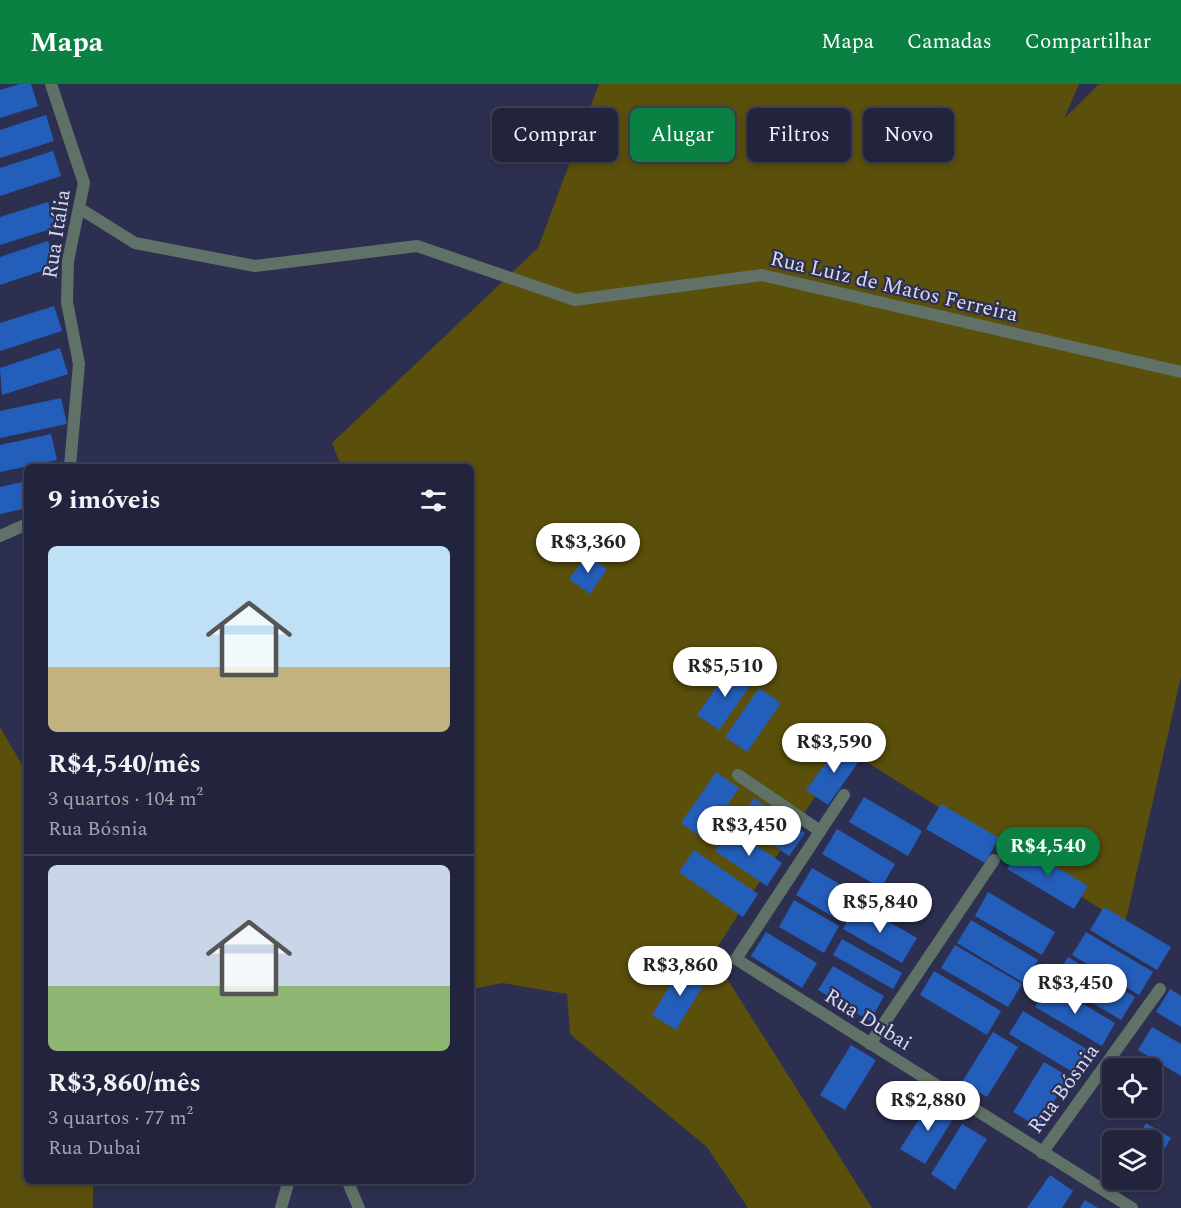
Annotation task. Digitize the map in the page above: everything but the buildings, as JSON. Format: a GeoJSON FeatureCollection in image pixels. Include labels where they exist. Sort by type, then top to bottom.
{"type":"FeatureCollection","features":[{"type":"Feature","properties":{"kind":"street","name":"Rua Itália"},"geometry":{"type":"LineString","coordinates":[[51,84],[84,183],[68,261],[67,302],[79,364],[70,464]]}},
{"type":"Feature","properties":{"kind":"street","name":"Rua Luiz de Matos Ferreira"},"geometry":{"type":"LineString","coordinates":[[79,208],[135,243],[255,266],[417,246],[575,300],[762,275],[1181,372]]}},
{"type":"Feature","properties":{"kind":"street"},"geometry":{"type":"LineString","coordinates":[[0,536],[24,525]]}},
{"type":"Feature","properties":{"kind":"street"},"geometry":{"type":"LineString","coordinates":[[738,775],[820,831],[844,795]]}},
{"type":"Feature","properties":{"kind":"street","name":"Rua Dubai"},"geometry":{"type":"LineString","coordinates":[[820,831],[736,959],[1132,1208]]}},
{"type":"Feature","properties":{"kind":"street"},"geometry":{"type":"LineString","coordinates":[[870,1044],[994,860]]}},
{"type":"Feature","properties":{"kind":"street","name":"Rua Bósnia"},"geometry":{"type":"LineString","coordinates":[[1042,1153],[1160,989]]}},
{"type":"Feature","properties":{"kind":"street"},"geometry":{"type":"LineString","coordinates":[[281,1208],[288,1184]]}},
{"type":"Feature","properties":{"kind":"street"},"geometry":{"type":"LineString","coordinates":[[349,1184],[359,1208]]}},
{"type":"Feature","properties":{"kind":"shaded area"},"geometry":{"type":"Polygon","coordinates":[[[599,84],[1079,84],[1064,119],[1099,84],[1181,84],[1181,677],[1125,924],[846,749],[712,955],[872,1208],[748,1208],[707,1147],[570,1034],[567,994],[502,983],[474,988],[474,464],[340,464],[332,443],[538,248],[570,162],[618,162],[618,108],[590,108],[599,84]]]}},
{"type":"Feature","properties":{"kind":"shaded area"},"geometry":{"type":"Polygon","coordinates":[[[0,727],[24,768],[24,1184],[93,1184],[93,1208],[0,1208],[0,727]]]}}]}
